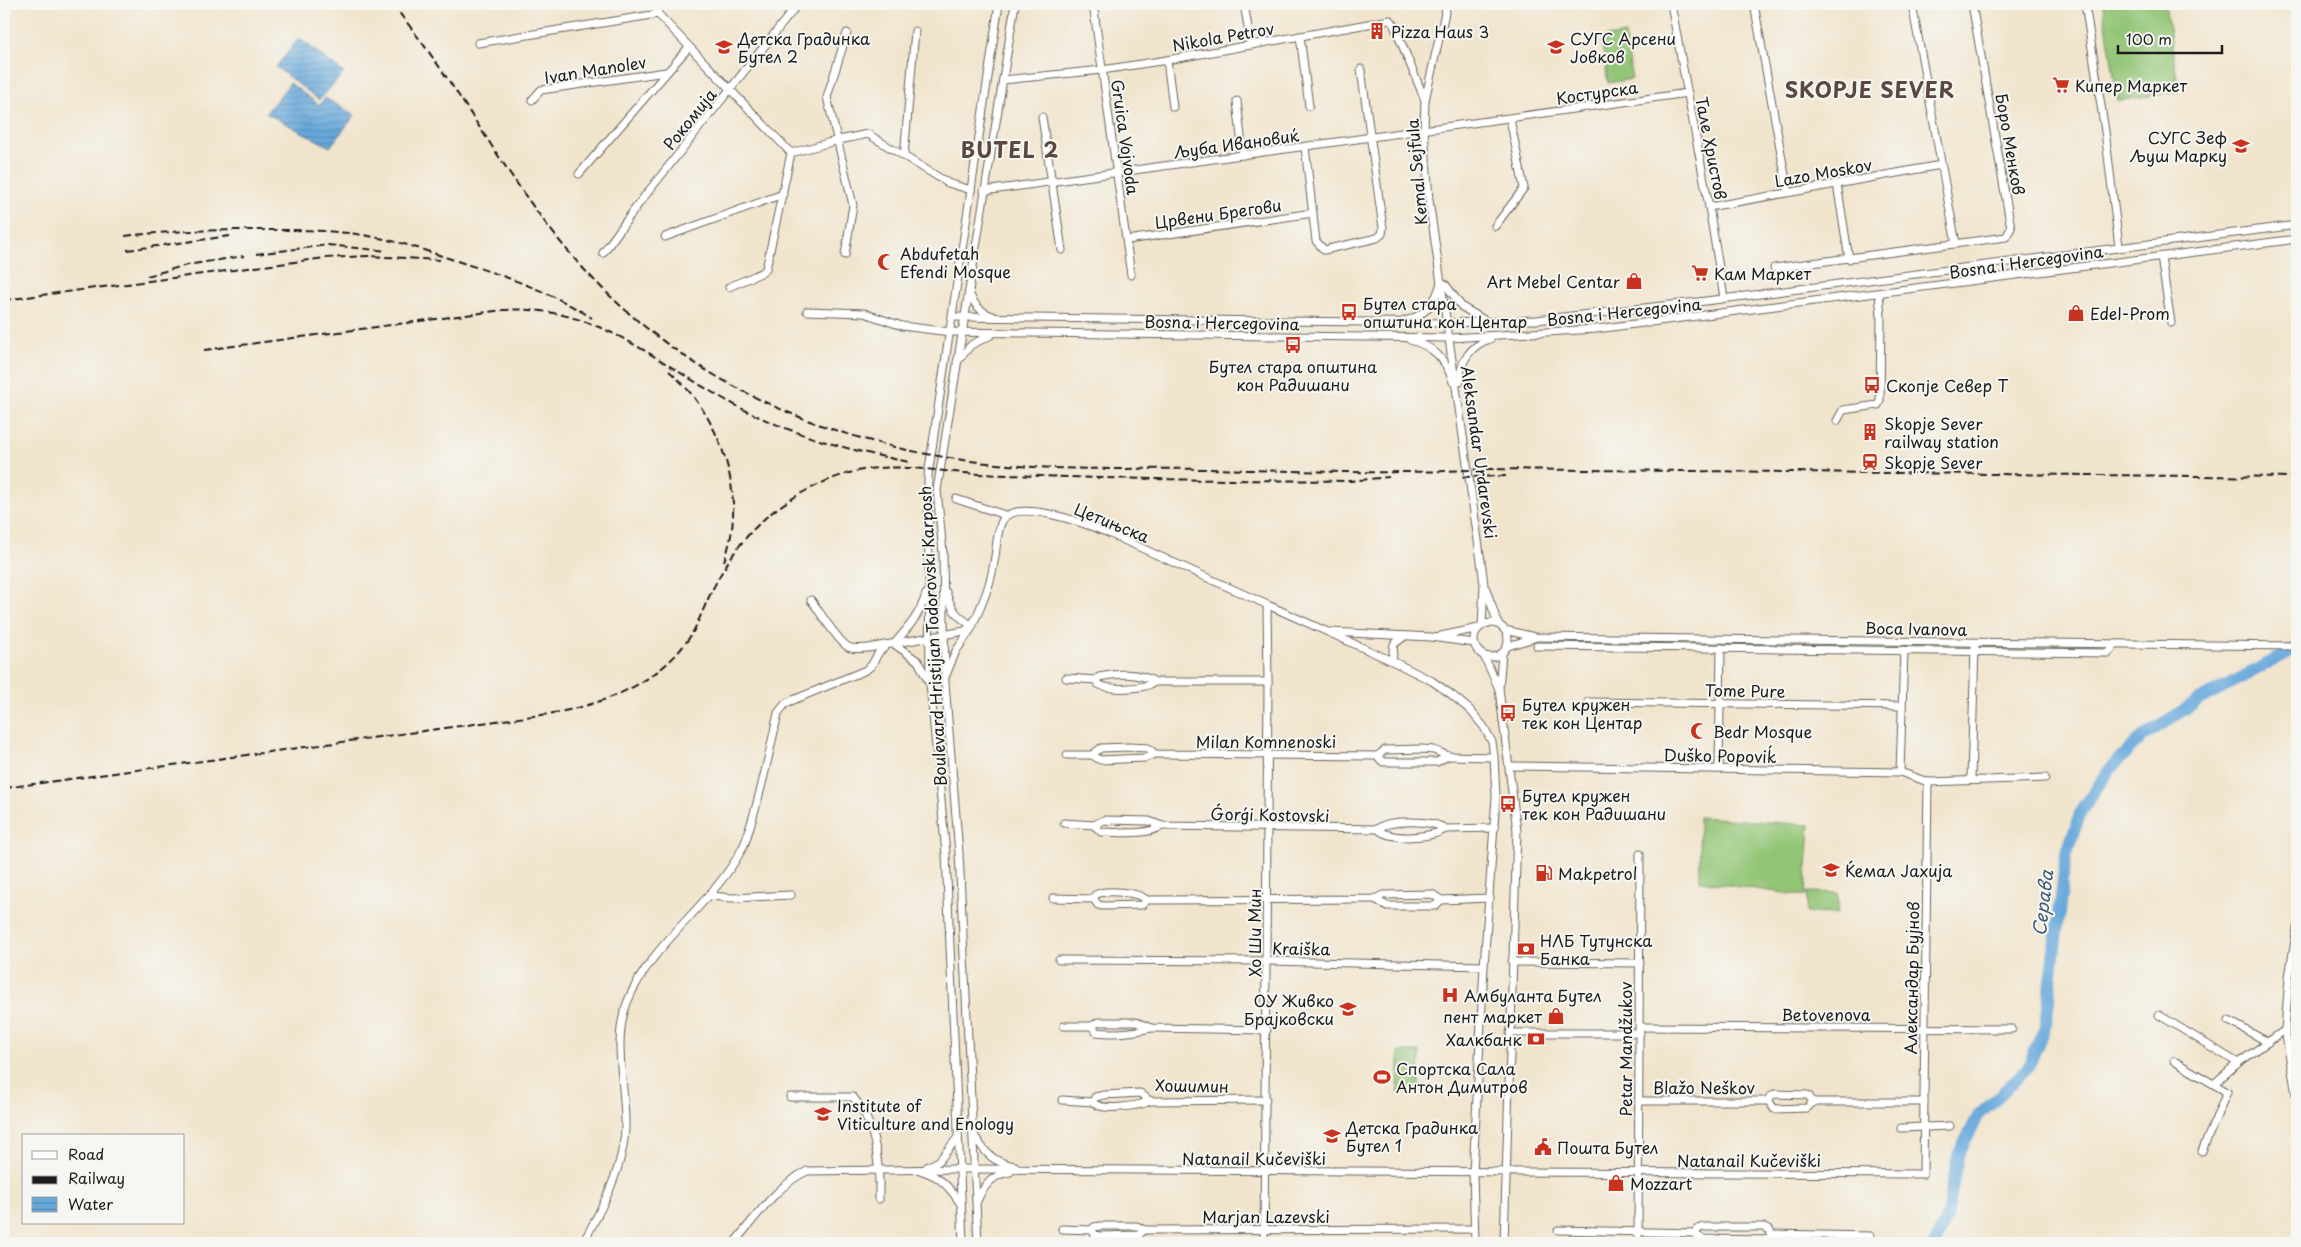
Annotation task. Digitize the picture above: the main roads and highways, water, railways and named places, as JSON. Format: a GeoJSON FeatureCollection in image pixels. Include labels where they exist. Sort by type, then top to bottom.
{"type":"FeatureCollection","features":[{"type":"Feature","properties":{"kind":"water"},"geometry":{"type":"Polygon","coordinates":[[[299,38],[344,73],[319,100],[276,67],[299,38]]]}},
{"type":"Feature","properties":{"kind":"water"},"geometry":{"type":"Polygon","coordinates":[[[290,83],[319,105],[325,98],[355,115],[330,147],[266,113],[290,83]]]}},
{"type":"Feature","properties":{"kind":"waterway","name":"Серава"},"geometry":{"type":"LineString","coordinates":[[1935,1243],[1947,1217],[1958,1155],[1978,1116],[2028,1068],[2046,1024],[2066,855],[2081,811],[2110,769],[2141,738],[2197,701],[2297,648]]}},
{"type":"Feature","properties":{"kind":"railway"},"geometry":{"type":"LineString","coordinates":[[392,4],[419,38],[516,182],[568,252],[598,284],[641,323],[687,358],[735,387],[786,412],[840,432],[894,447],[951,458],[1008,465],[1083,469],[1381,472],[1485,469],[2297,477]]}},
{"type":"Feature","properties":{"kind":"railway"},"geometry":{"type":"LineString","coordinates":[[125,236],[238,230],[316,231],[363,235],[412,246],[483,269],[547,294],[592,318]]}},
{"type":"Feature","properties":{"kind":"railway"},"geometry":{"type":"LineString","coordinates":[[127,250],[230,236]]}},
{"type":"Feature","properties":{"kind":"railway"},"geometry":{"type":"LineString","coordinates":[[256,254],[327,245],[387,251]]}},
{"type":"Feature","properties":{"kind":"railway"},"geometry":{"type":"LineString","coordinates":[[147,276],[187,265],[244,256]]}},
{"type":"Feature","properties":{"kind":"railway"},"geometry":{"type":"LineString","coordinates":[[4,300],[325,258],[369,256],[440,260]]}},
{"type":"Feature","properties":{"kind":"railway"},"geometry":{"type":"LineString","coordinates":[[204,350],[503,310],[535,310],[565,316],[593,325],[620,337],[724,399],[768,421],[814,438],[862,452],[910,462]]}},
{"type":"Feature","properties":{"kind":"railway"},"geometry":{"type":"LineString","coordinates":[[669,371],[687,389],[703,410],[725,458],[731,484],[733,510],[731,536],[724,561]]}},
{"type":"Feature","properties":{"kind":"railway"},"geometry":{"type":"LineString","coordinates":[[4,788],[548,714],[569,710],[611,697],[650,677],[667,664],[682,648],[694,630],[724,568],[740,545],[759,524],[781,506],[802,493],[849,473],[881,468],[904,468],[992,475],[1196,480],[1351,481],[1389,477]]}},
{"type":"Feature","properties":{"kind":"railway"},"geometry":{"type":"LineString","coordinates":[[1462,477],[1509,476]]}},
{"type":"Feature","properties":{"kind":"place","name":"Pizza Haus 3"},"geometry":{"type":"Point","coordinates":[1377,31]}},
{"type":"Feature","properties":{"kind":"place","name":"Детска Градинка Бутел 2"},"geometry":{"type":"Point","coordinates":[724,47]}},
{"type":"Feature","properties":{"kind":"place","name":"СУГС Арсени Јовков"},"geometry":{"type":"Point","coordinates":[1556,47]}},
{"type":"Feature","properties":{"kind":"place","name":"Кипер Маркет"},"geometry":{"type":"Point","coordinates":[2061,85]}},
{"type":"Feature","properties":{"kind":"place","name":"СУГС Зеф Љуш Марку"},"geometry":{"type":"Point","coordinates":[2241,146]}},
{"type":"Feature","properties":{"kind":"place","name":"Abdufetah Efendi Mosque"},"geometry":{"type":"Point","coordinates":[886,262]}},
{"type":"Feature","properties":{"kind":"place","name":"Кам Маркет"},"geometry":{"type":"Point","coordinates":[1700,273]}},
{"type":"Feature","properties":{"kind":"place","name":"Art Mebel Centar"},"geometry":{"type":"Point","coordinates":[1634,281]}},
{"type":"Feature","properties":{"kind":"place","name":"Бутел стара општина кон Центар"},"geometry":{"type":"Point","coordinates":[1349,312]}},
{"type":"Feature","properties":{"kind":"place","name":"Edel-Prom"},"geometry":{"type":"Point","coordinates":[2076,313]}},
{"type":"Feature","properties":{"kind":"place","name":"Бутел стара општина кон Радишани"},"geometry":{"type":"Point","coordinates":[1293,345]}},
{"type":"Feature","properties":{"kind":"place","name":"Скопје Север Т"},"geometry":{"type":"Point","coordinates":[1872,385]}},
{"type":"Feature","properties":{"kind":"place","name":"Skopje Sever railway station"},"geometry":{"type":"Point","coordinates":[1870,432]}},
{"type":"Feature","properties":{"kind":"place","name":"Skopje Sever"},"geometry":{"type":"Point","coordinates":[1870,462]}},
{"type":"Feature","properties":{"kind":"place","name":"Бутел кружен тек кон Центар"},"geometry":{"type":"Point","coordinates":[1508,713]}},
{"type":"Feature","properties":{"kind":"place","name":"Bedr Mosque"},"geometry":{"type":"Point","coordinates":[1699,731]}},
{"type":"Feature","properties":{"kind":"place","name":"Бутел кружен тек кон Радишани"},"geometry":{"type":"Point","coordinates":[1508,804]}},
{"type":"Feature","properties":{"kind":"place","name":"Ќемал Јахија"},"geometry":{"type":"Point","coordinates":[1831,870]}},
{"type":"Feature","properties":{"kind":"place","name":"Makpetrol"},"geometry":{"type":"Point","coordinates":[1544,873]}},
{"type":"Feature","properties":{"kind":"place","name":"НЛБ Тутунска Банка"},"geometry":{"type":"Point","coordinates":[1526,949]}},
{"type":"Feature","properties":{"kind":"place","name":"Амбуланта Бутел"},"geometry":{"type":"Point","coordinates":[1450,995]}},
{"type":"Feature","properties":{"kind":"place","name":"ОУ Живко Брајковски"},"geometry":{"type":"Point","coordinates":[1348,1009]}},
{"type":"Feature","properties":{"kind":"place","name":"пент маркет"},"geometry":{"type":"Point","coordinates":[1556,1016]}},
{"type":"Feature","properties":{"kind":"place","name":"Халкбанк"},"geometry":{"type":"Point","coordinates":[1536,1039]}},
{"type":"Feature","properties":{"kind":"place","name":"Спортска Сала Антон Димитров"},"geometry":{"type":"Point","coordinates":[1382,1077]}},
{"type":"Feature","properties":{"kind":"place","name":"Institute of Viticulture and Enology"},"geometry":{"type":"Point","coordinates":[823,1114]}},
{"type":"Feature","properties":{"kind":"place","name":"Детска Градинка Бутел 1"},"geometry":{"type":"Point","coordinates":[1332,1136]}},
{"type":"Feature","properties":{"kind":"place","name":"Пошта Бутел"},"geometry":{"type":"Point","coordinates":[1543,1147]}},
{"type":"Feature","properties":{"kind":"place","name":"Mozzart"},"geometry":{"type":"Point","coordinates":[1616,1183]}},
{"type":"Feature","properties":{"kind":"district","name":"SKOPJE SEVER"},"geometry":{"type":"Point","coordinates":[1870,89]}},
{"type":"Feature","properties":{"kind":"district","name":"BUTEL 2"},"geometry":{"type":"Point","coordinates":[1010,149]}}]}
